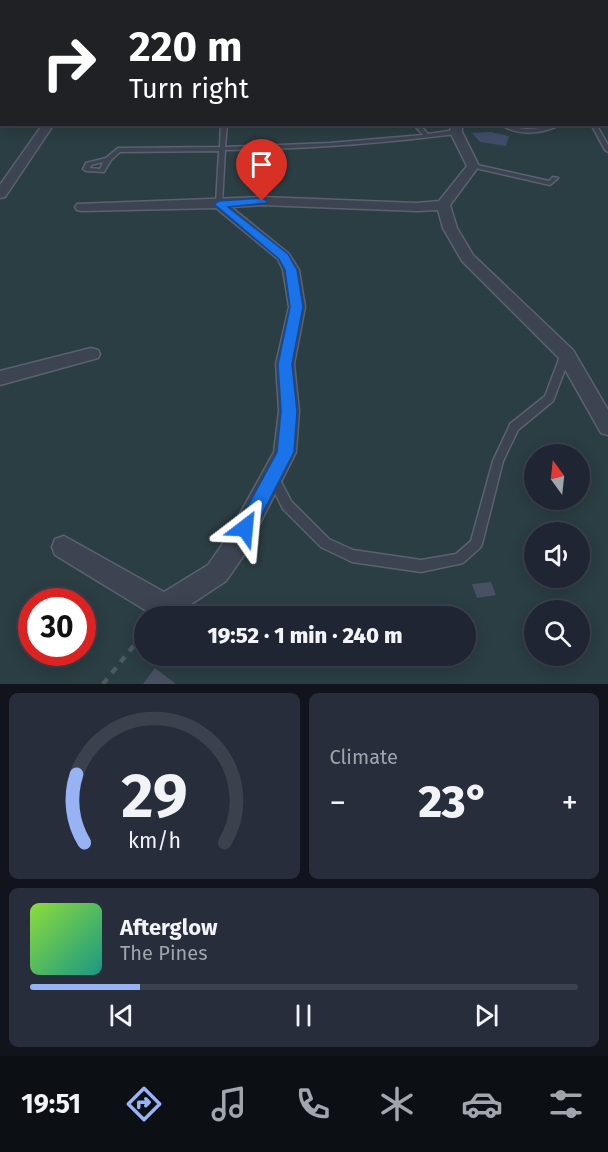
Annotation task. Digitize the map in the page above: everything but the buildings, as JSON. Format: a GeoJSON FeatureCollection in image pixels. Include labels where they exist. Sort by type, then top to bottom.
{"type":"FeatureCollection","features":[{"type":"Feature","properties":{"kind":"street"},"geometry":{"type":"LineString","coordinates":[[0,194],[48,126]]}},
{"type":"Feature","properties":{"kind":"street"},"geometry":{"type":"LineString","coordinates":[[82,207],[219,204],[261,196],[417,207],[443,205],[473,166],[457,128]]}},
{"type":"Feature","properties":{"kind":"street"},"geometry":{"type":"LineString","coordinates":[[64,547],[164,607],[217,573],[235,547],[285,452],[289,411],[285,364],[297,307],[291,270],[284,257],[219,204]]}},
{"type":"Feature","properties":{"kind":"street"},"geometry":{"type":"LineString","coordinates":[[443,205],[450,228],[467,258],[566,354],[608,427]]}},
{"type":"Feature","properties":{"kind":"street"},"geometry":{"type":"LineString","coordinates":[[0,378],[91,354]]}},
{"type":"Feature","properties":{"kind":"lane"},"geometry":{"type":"LineString","coordinates":[[219,204],[224,126]]}},
{"type":"Feature","properties":{"kind":"lane"},"geometry":{"type":"LineString","coordinates":[[417,126],[427,136]]}},
{"type":"Feature","properties":{"kind":"lane"},"geometry":{"type":"LineString","coordinates":[[506,126],[518,132],[548,129],[555,126]]}},
{"type":"Feature","properties":{"kind":"lane"},"geometry":{"type":"LineString","coordinates":[[593,126],[608,150]]}},
{"type":"Feature","properties":{"kind":"lane"},"geometry":{"type":"LineString","coordinates":[[108,159],[118,150],[221,149],[407,140],[457,128]]}},
{"type":"Feature","properties":{"kind":"lane"},"geometry":{"type":"LineString","coordinates":[[473,166],[550,183],[555,178]]}},
{"type":"Feature","properties":{"kind":"lane"},"geometry":{"type":"LineString","coordinates":[[273,477],[287,505],[325,543],[352,556],[421,566],[459,559],[476,544],[498,461],[514,427],[549,398],[566,354]]}},
{"type":"Feature","properties":{"kind":"path"},"geometry":{"type":"LineString","coordinates":[[118,0],[136,0]]}},
{"type":"Feature","properties":{"kind":"path"},"geometry":{"type":"LineString","coordinates":[[104,684],[134,646]]}},
{"type":"Feature","properties":{"kind":"green space"},"geometry":{"type":"Polygon","coordinates":[[[0,126],[608,126],[608,684],[0,684],[0,126]]]}},
{"type":"Feature","properties":{"kind":"water"},"geometry":{"type":"Polygon","coordinates":[[[491,132],[509,136],[506,146],[480,142],[472,133],[491,132]]]}},
{"type":"Feature","properties":{"kind":"route"},"geometry":{"type":"LineString","coordinates":[[245,528],[266,492],[285,452],[289,411],[285,364],[297,307],[291,270],[284,257],[219,204],[262,201]]}}]}
